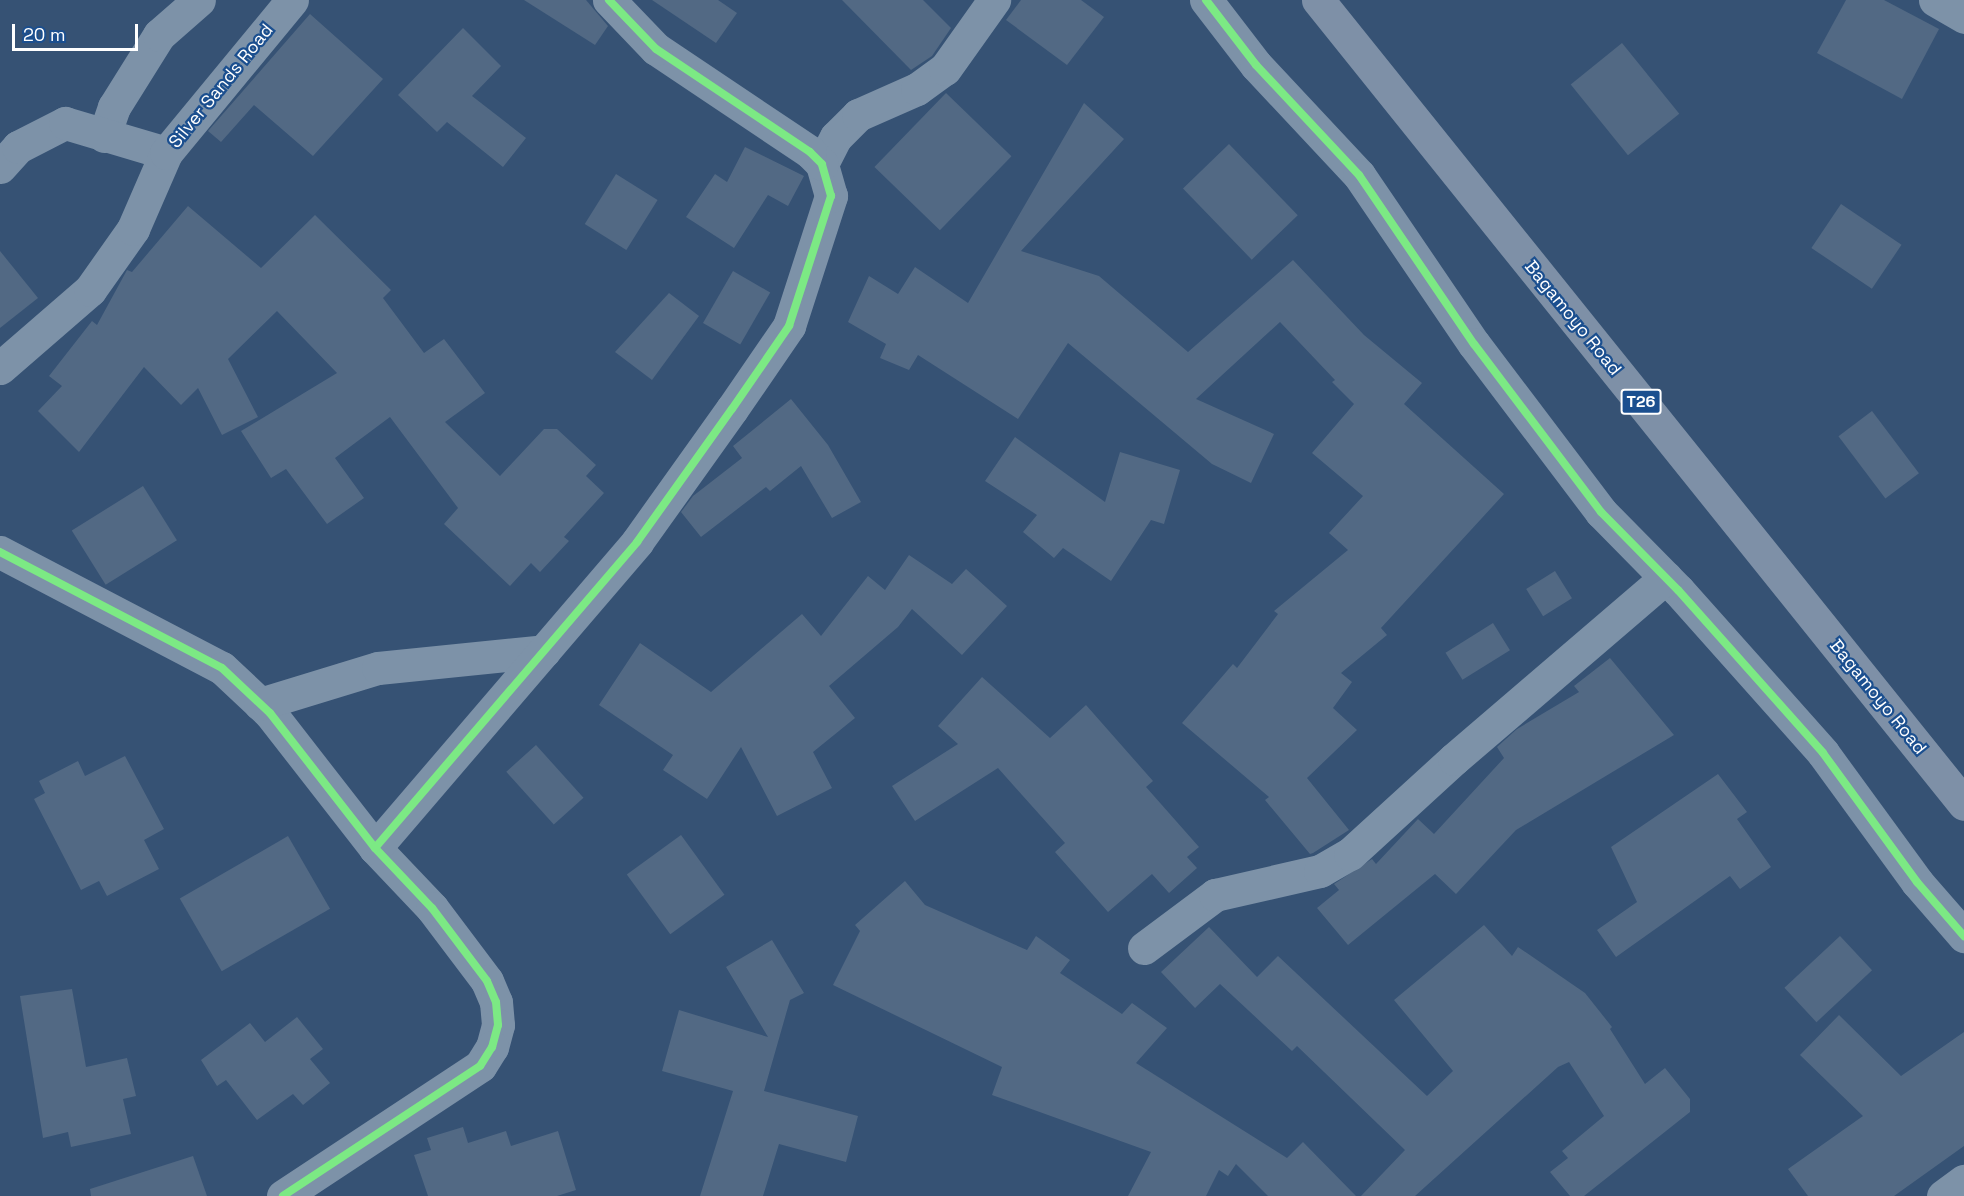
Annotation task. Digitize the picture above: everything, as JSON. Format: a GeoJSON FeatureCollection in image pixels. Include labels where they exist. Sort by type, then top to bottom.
{"type":"FeatureCollection","features":[{"type":"Feature","properties":{"kind":"highway","name":"Bagamoyo Road"},"geometry":{"type":"LineString","coordinates":[[1318,0],[1964,804]]}},
{"type":"Feature","properties":{"kind":"street"},"geometry":{"type":"LineString","coordinates":[[159,0],[159,36]]}},
{"type":"Feature","properties":{"kind":"street"},"geometry":{"type":"LineString","coordinates":[[104,136],[114,107],[159,36],[199,0]]}},
{"type":"Feature","properties":{"kind":"street","name":"Silver Sands Road"},"geometry":{"type":"LineString","coordinates":[[0,368],[90,290],[133,229],[166,153],[292,0]]}},
{"type":"Feature","properties":{"kind":"street"},"geometry":{"type":"LineString","coordinates":[[375,848],[637,542],[789,326],[831,196],[822,164],[810,152],[656,49],[609,0]]}},
{"type":"Feature","properties":{"kind":"street"},"geometry":{"type":"LineString","coordinates":[[822,164],[836,137],[858,115],[917,89],[945,69],[994,0]]}},
{"type":"Feature","properties":{"kind":"street"},"geometry":{"type":"LineString","coordinates":[[1206,0],[1256,65],[1359,175],[1474,344],[1601,512],[1666,577],[1822,753],[1917,882],[1964,936]]}},
{"type":"Feature","properties":{"kind":"street"},"geometry":{"type":"LineString","coordinates":[[1935,0],[1964,17]]}},
{"type":"Feature","properties":{"kind":"street"},"geometry":{"type":"LineString","coordinates":[[0,167],[18,147],[65,123],[166,153]]}},
{"type":"Feature","properties":{"kind":"street"},"geometry":{"type":"LineString","coordinates":[[0,552],[222,668],[260,704],[375,848],[432,908],[487,981],[496,1002],[498,1025],[492,1047],[480,1066],[283,1196]]}},
{"type":"Feature","properties":{"kind":"street"},"geometry":{"type":"LineString","coordinates":[[1144,948],[1215,895],[1320,871],[1350,854],[1454,759],[1666,577]]}},
{"type":"Feature","properties":{"kind":"street"},"geometry":{"type":"LineString","coordinates":[[260,704],[378,668],[544,651]]}},
{"type":"Feature","properties":{"kind":"street"},"geometry":{"type":"LineString","coordinates":[[1943,1196],[1964,1181]]}},
{"type":"Feature","properties":{"kind":"building"},"geometry":{"type":"Polygon","coordinates":[[[524,0],[586,0],[608,26],[595,45],[524,0]]]}},
{"type":"Feature","properties":{"kind":"building"},"geometry":{"type":"Polygon","coordinates":[[[652,0],[718,0],[737,13],[716,43],[652,0]]]}},
{"type":"Feature","properties":{"kind":"building"},"geometry":{"type":"Polygon","coordinates":[[[842,0],[923,0],[951,28],[932,56],[911,70],[842,0]]]}},
{"type":"Feature","properties":{"kind":"building"},"geometry":{"type":"Polygon","coordinates":[[[1021,0],[1081,0],[1104,17],[1067,65],[1006,20],[1021,0]]]}},
{"type":"Feature","properties":{"kind":"building"},"geometry":{"type":"Polygon","coordinates":[[[1846,0],[1884,0],[1939,29],[1902,99],[1817,53],[1846,0]]]}},
{"type":"Feature","properties":{"kind":"building"},"geometry":{"type":"Polygon","coordinates":[[[310,14],[383,79],[313,156],[254,105],[221,142],[208,131],[310,14]]]}},
{"type":"Feature","properties":{"kind":"building"},"geometry":{"type":"Polygon","coordinates":[[[463,28],[501,66],[472,96],[526,138],[503,167],[447,122],[437,132],[398,95],[463,28]]]}},
{"type":"Feature","properties":{"kind":"building"},"geometry":{"type":"Polygon","coordinates":[[[1622,43],[1679,114],[1628,155],[1571,85],[1622,43]]]}},
{"type":"Feature","properties":{"kind":"building"},"geometry":{"type":"Polygon","coordinates":[[[946,93],[1011,156],[940,230],[874,167],[946,93]]]}},
{"type":"Feature","properties":{"kind":"building"},"geometry":{"type":"Polygon","coordinates":[[[1084,103],[1124,139],[1021,251],[1099,276],[1188,352],[1293,260],[1364,335],[1422,383],[1404,404],[1504,494],[1381,628],[1387,635],[1341,673],[1352,682],[1333,708],[1357,730],[1307,778],[1349,830],[1310,854],[1265,800],[1269,797],[1182,723],[1233,664],[1237,668],[1278,614],[1274,611],[1348,550],[1329,533],[1363,496],[1312,453],[1354,404],[1332,382],[1335,380],[1280,322],[1196,399],[1274,434],[1251,483],[1212,464],[1068,343],[1018,419],[918,355],[909,370],[880,358],[886,344],[848,322],[869,276],[898,294],[915,267],[968,303],[1084,103]]]}},
{"type":"Feature","properties":{"kind":"building"},"geometry":{"type":"Polygon","coordinates":[[[1229,144],[1298,215],[1252,260],[1183,188],[1229,144]]]}},
{"type":"Feature","properties":{"kind":"building"},"geometry":{"type":"Polygon","coordinates":[[[745,147],[804,176],[788,206],[768,195],[734,248],[686,217],[715,174],[727,182],[745,147]]]}},
{"type":"Feature","properties":{"kind":"building"},"geometry":{"type":"Polygon","coordinates":[[[616,174],[658,200],[626,250],[585,224],[616,174]]]}},
{"type":"Feature","properties":{"kind":"building"},"geometry":{"type":"Polygon","coordinates":[[[1841,204],[1902,245],[1872,289],[1811,248],[1841,204]]]}},
{"type":"Feature","properties":{"kind":"building"},"geometry":{"type":"Polygon","coordinates":[[[188,206],[261,268],[315,215],[391,290],[383,298],[424,353],[444,339],[485,393],[445,422],[500,476],[544,429],[557,429],[596,465],[586,476],[604,493],[564,537],[569,541],[540,572],[531,563],[510,586],[444,524],[458,508],[390,417],[335,458],[364,498],[327,524],[286,469],[271,478],[241,431],[337,373],[277,311],[228,359],[258,417],[222,435],[198,388],[181,405],[144,367],[79,452],[38,411],[62,386],[49,376],[92,321],[97,325],[127,270],[132,272],[188,206]]]}},
{"type":"Feature","properties":{"kind":"building"},"geometry":{"type":"Polygon","coordinates":[[[0,251],[38,298],[0,328],[0,251]]]}},
{"type":"Feature","properties":{"kind":"building"},"geometry":{"type":"Polygon","coordinates":[[[733,271],[770,292],[740,344],[703,323],[733,271]]]}},
{"type":"Feature","properties":{"kind":"building"},"geometry":{"type":"Polygon","coordinates":[[[669,293],[699,316],[652,380],[615,352],[669,293]]]}},
{"type":"Feature","properties":{"kind":"building"},"geometry":{"type":"Polygon","coordinates":[[[791,399],[828,445],[861,502],[832,518],[801,466],[770,491],[766,487],[701,537],[681,512],[693,496],[742,458],[733,446],[791,399]]]}},
{"type":"Feature","properties":{"kind":"building"},"geometry":{"type":"Polygon","coordinates":[[[1872,411],[1919,473],[1885,499],[1838,436],[1872,411]]]}},
{"type":"Feature","properties":{"kind":"building"},"geometry":{"type":"Polygon","coordinates":[[[1015,437],[1105,502],[1120,452],[1180,470],[1164,524],[1151,520],[1111,581],[1063,548],[1054,558],[1023,532],[1037,515],[985,481],[1015,437]]]}},
{"type":"Feature","properties":{"kind":"building"},"geometry":{"type":"Polygon","coordinates":[[[143,486],[177,540],[106,585],[72,531],[143,486]]]}},
{"type":"Feature","properties":{"kind":"building"},"geometry":{"type":"Polygon","coordinates":[[[909,555],[952,584],[966,569],[1007,606],[962,655],[912,609],[898,627],[829,686],[855,718],[813,752],[832,788],[777,816],[741,747],[707,799],[663,770],[673,755],[599,705],[640,643],[711,692],[802,614],[821,636],[868,576],[885,590],[909,555]]]}},
{"type":"Feature","properties":{"kind":"building"},"geometry":{"type":"Polygon","coordinates":[[[1555,571],[1572,598],[1543,616],[1526,589],[1555,571]]]}},
{"type":"Feature","properties":{"kind":"building"},"geometry":{"type":"Polygon","coordinates":[[[1493,623],[1510,650],[1462,680],[1446,653],[1493,623]]]}},
{"type":"Feature","properties":{"kind":"building"},"geometry":{"type":"Polygon","coordinates":[[[1610,658],[1674,735],[1516,830],[1456,894],[1435,874],[1348,945],[1317,908],[1339,890],[1334,884],[1372,859],[1376,864],[1418,819],[1434,834],[1504,758],[1497,747],[1517,729],[1579,692],[1574,686],[1610,658]]]}},
{"type":"Feature","properties":{"kind":"building"},"geometry":{"type":"Polygon","coordinates":[[[982,677],[1050,738],[1086,705],[1153,781],[1146,787],[1199,847],[1187,857],[1197,868],[1169,893],[1152,874],[1108,912],[1055,852],[1065,843],[998,768],[915,821],[892,786],[958,744],[938,726],[982,677]]]}},
{"type":"Feature","properties":{"kind":"building"},"geometry":{"type":"Polygon","coordinates":[[[536,745],[584,798],[554,825],[506,772],[536,745]]]}},
{"type":"Feature","properties":{"kind":"building"},"geometry":{"type":"Polygon","coordinates":[[[125,756],[164,829],[144,840],[159,869],[107,896],[99,881],[81,890],[34,799],[45,793],[39,781],[78,761],[85,776],[125,756]]]}},
{"type":"Feature","properties":{"kind":"building"},"geometry":{"type":"Polygon","coordinates":[[[1718,774],[1747,812],[1737,819],[1771,867],[1740,889],[1730,876],[1616,957],[1597,930],[1637,902],[1611,847],[1718,774]]]}},
{"type":"Feature","properties":{"kind":"building"},"geometry":{"type":"Polygon","coordinates":[[[681,835],[724,895],[670,934],[627,874],[681,835]]]}},
{"type":"Feature","properties":{"kind":"building"},"geometry":{"type":"Polygon","coordinates":[[[288,836],[330,909],[222,971],[180,898],[288,836]]]}},
{"type":"Feature","properties":{"kind":"building"},"geometry":{"type":"Polygon","coordinates":[[[905,881],[925,905],[1027,950],[1036,936],[1070,960],[1060,973],[1122,1014],[1132,1003],[1167,1028],[1136,1063],[1287,1158],[1303,1142],[1356,1196],[1268,1196],[1236,1164],[1228,1176],[1219,1170],[1206,1196],[1128,1196],[1151,1152],[992,1095],[1002,1067],[833,985],[860,931],[855,925],[905,881]]]}},
{"type":"Feature","properties":{"kind":"building"},"geometry":{"type":"Polygon","coordinates":[[[1484,925],[1512,956],[1518,947],[1585,993],[1612,1027],[1610,1029],[1645,1084],[1665,1068],[1690,1099],[1690,1112],[1584,1196],[1570,1196],[1550,1172],[1568,1158],[1562,1151],[1604,1116],[1569,1062],[1558,1067],[1415,1196],[1361,1196],[1405,1150],[1297,1046],[1292,1051],[1220,984],[1195,1008],[1161,972],[1209,927],[1257,977],[1278,956],[1427,1096],[1453,1071],[1394,1000],[1484,925]]]}},
{"type":"Feature","properties":{"kind":"building"},"geometry":{"type":"Polygon","coordinates":[[[1840,936],[1872,970],[1816,1022],[1784,988],[1840,936]]]}},
{"type":"Feature","properties":{"kind":"building"},"geometry":{"type":"Polygon","coordinates":[[[772,940],[804,993],[790,1000],[764,1091],[858,1116],[846,1162],[779,1144],[763,1196],[700,1196],[733,1091],[662,1071],[679,1010],[768,1037],[726,967],[772,940]]]}},
{"type":"Feature","properties":{"kind":"building"},"geometry":{"type":"Polygon","coordinates":[[[72,989],[86,1067],[127,1058],[136,1096],[123,1099],[131,1134],[71,1147],[68,1132],[43,1138],[20,996],[72,989]]]}},
{"type":"Feature","properties":{"kind":"building"},"geometry":{"type":"Polygon","coordinates":[[[1839,1015],[1901,1076],[1964,1032],[1964,1146],[1894,1196],[1808,1196],[1788,1169],[1863,1116],[1800,1055],[1839,1015]]]}},
{"type":"Feature","properties":{"kind":"building"},"geometry":{"type":"Polygon","coordinates":[[[297,1017],[323,1049],[310,1059],[330,1083],[303,1105],[293,1094],[257,1120],[226,1080],[217,1086],[201,1060],[250,1023],[265,1042],[297,1017]]]}},
{"type":"Feature","properties":{"kind":"building"},"geometry":{"type":"Polygon","coordinates":[[[463,1127],[468,1143],[506,1131],[511,1146],[558,1131],[576,1190],[557,1196],[428,1196],[414,1155],[431,1150],[427,1138],[463,1127]]]}},
{"type":"Feature","properties":{"kind":"building"},"geometry":{"type":"Polygon","coordinates":[[[193,1156],[207,1196],[91,1196],[90,1189],[193,1156]]]}},
{"type":"Feature","properties":{"kind":"cycle path"},"geometry":{"type":"LineString","coordinates":[[375,848],[637,542],[732,409],[789,326],[831,196],[822,164],[810,152],[656,49],[609,0]]}},
{"type":"Feature","properties":{"kind":"cycle path"},"geometry":{"type":"LineString","coordinates":[[1206,0],[1256,65],[1359,175],[1474,344],[1601,512],[1678,590],[1823,753],[1917,882],[1964,936]]}},
{"type":"Feature","properties":{"kind":"cycle path"},"geometry":{"type":"LineString","coordinates":[[0,552],[222,668],[270,713],[375,848],[432,908],[487,981],[496,1002],[498,1025],[492,1047],[480,1066],[283,1196]]}}]}
